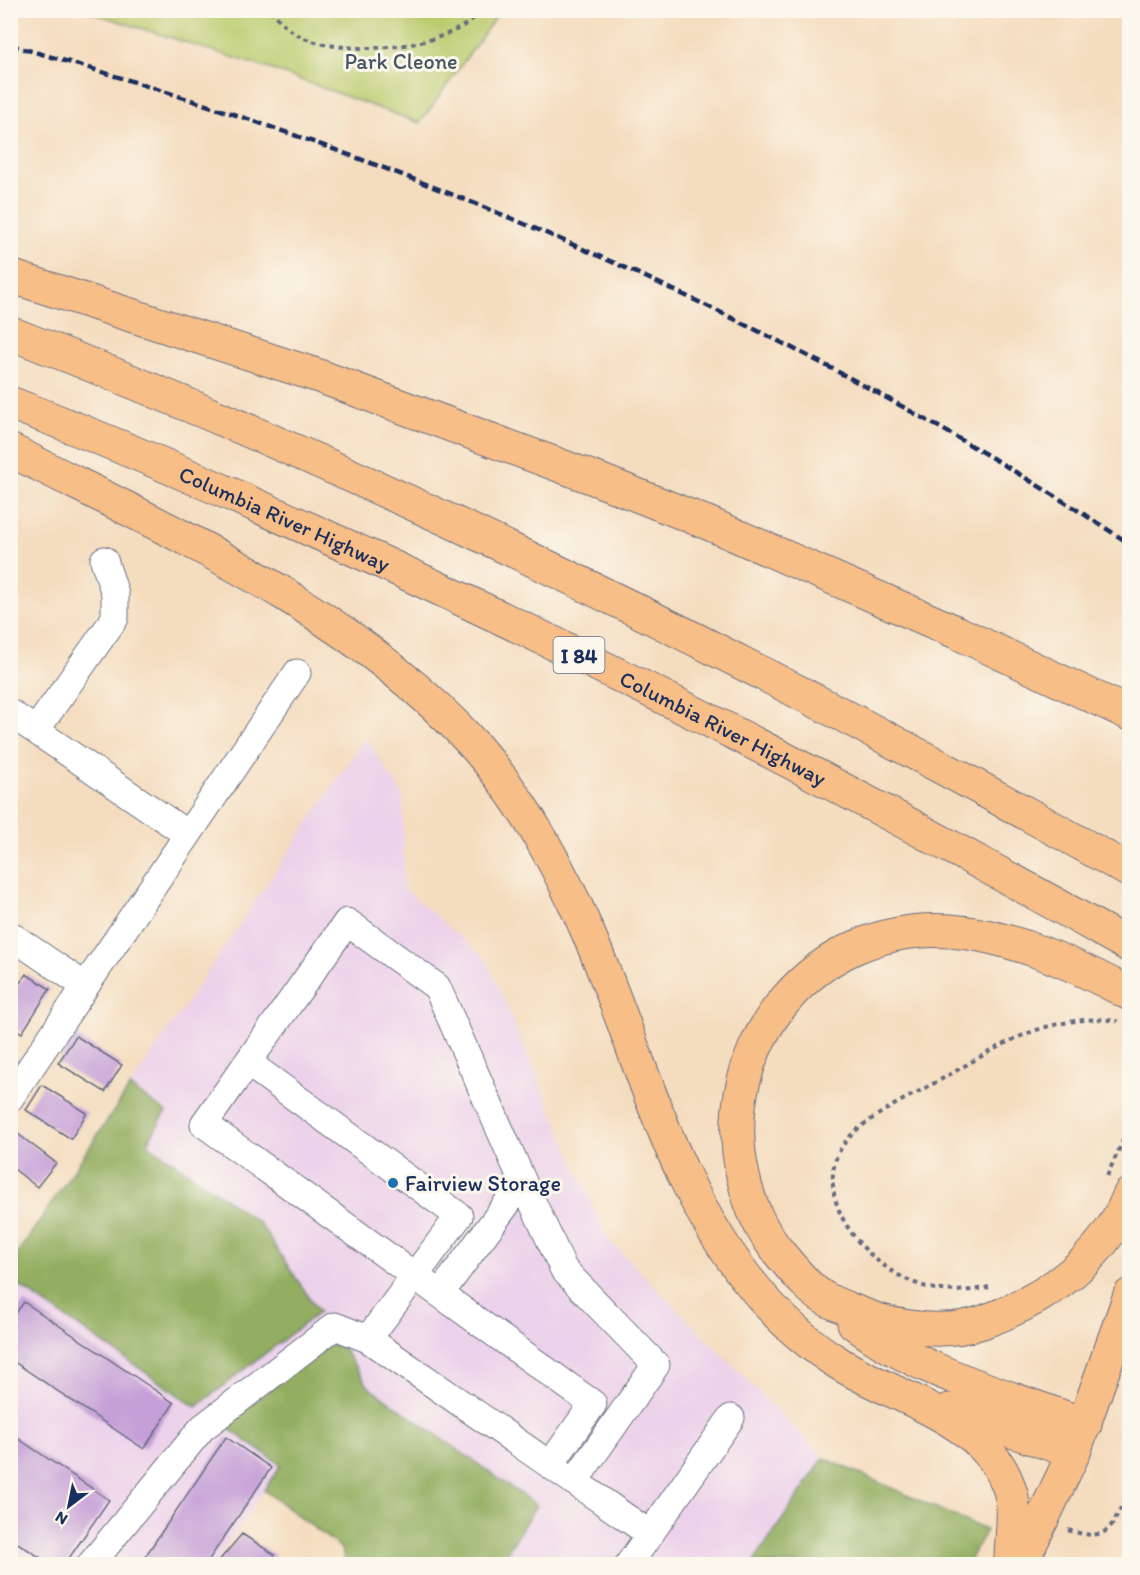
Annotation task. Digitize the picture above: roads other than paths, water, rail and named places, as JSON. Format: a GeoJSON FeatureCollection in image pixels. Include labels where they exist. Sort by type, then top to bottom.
{"type":"FeatureCollection","features":[{"type":"Feature","properties":{"kind":"main road"},"geometry":{"type":"LineString","coordinates":[[10,276],[319,376],[599,480],[710,524],[1127,711]]}},
{"type":"Feature","properties":{"kind":"main road"},"geometry":{"type":"LineString","coordinates":[[10,333],[184,403],[376,487],[581,583],[824,704],[1130,871]]}},
{"type":"Feature","properties":{"kind":"main road","name":"Columbia River Highway"},"geometry":{"type":"LineString","coordinates":[[10,403],[247,501],[474,604],[654,691],[856,795],[1130,946]]}},
{"type":"Feature","properties":{"kind":"main road"},"geometry":{"type":"LineString","coordinates":[[10,450],[243,571],[316,615],[397,672],[456,727],[507,788],[531,822],[565,883],[613,992],[674,1154],[701,1211],[733,1261],[758,1292],[805,1339],[855,1373],[929,1407],[977,1441],[993,1456],[1004,1475],[1012,1497],[1011,1564]]}},
{"type":"Feature","properties":{"kind":"main road"},"geometry":{"type":"LineString","coordinates":[[1080,1438],[873,1338],[796,1274],[756,1220],[738,1153],[737,1119],[743,1078],[754,1049],[770,1018],[792,992],[819,968],[844,952],[865,944],[910,932],[952,931],[996,940],[1048,956],[1126,1008]]}},
{"type":"Feature","properties":{"kind":"main road"},"geometry":{"type":"LineString","coordinates":[[824,1298],[875,1320],[902,1326],[935,1329],[975,1324],[1012,1311],[1066,1279],[1091,1254],[1111,1230],[1117,1187]]}},
{"type":"Feature","properties":{"kind":"main road"},"geometry":{"type":"LineString","coordinates":[[1021,1564],[1043,1522],[1080,1438],[1130,1295]]}},
{"type":"Feature","properties":{"kind":"main road"},"geometry":{"type":"LineString","coordinates":[[929,1407],[1080,1438]]}},
{"type":"Feature","properties":{"kind":"lane"},"geometry":{"type":"LineString","coordinates":[[36,730],[115,618],[115,594],[104,561]]}},
{"type":"Feature","properties":{"kind":"lane"},"geometry":{"type":"LineString","coordinates":[[10,1098],[297,673]]}},
{"type":"Feature","properties":{"kind":"lane"},"geometry":{"type":"LineString","coordinates":[[10,713],[187,834]]}},
{"type":"Feature","properties":{"kind":"lane"},"geometry":{"type":"LineString","coordinates":[[550,1465],[593,1404],[204,1124],[347,922],[437,987],[564,1270],[656,1365],[574,1482]]}},
{"type":"Feature","properties":{"kind":"lane"},"geometry":{"type":"LineString","coordinates":[[10,935],[85,986]]}},
{"type":"Feature","properties":{"kind":"lane"},"geometry":{"type":"LineString","coordinates":[[248,1063],[459,1216],[368,1339]]}},
{"type":"Feature","properties":{"kind":"lane"},"geometry":{"type":"LineString","coordinates":[[440,1294],[524,1182]]}},
{"type":"Feature","properties":{"kind":"lane"},"geometry":{"type":"LineString","coordinates":[[91,1564],[202,1428],[335,1326],[368,1339],[650,1534]]}},
{"type":"Feature","properties":{"kind":"lane"},"geometry":{"type":"LineString","coordinates":[[629,1564],[731,1419]]}},
{"type":"Feature","properties":{"kind":"railway"},"geometry":{"type":"LineString","coordinates":[[10,45],[157,89],[303,138],[447,192],[589,252],[729,317],[866,387],[1000,463],[1130,544]]}},
{"type":"Feature","properties":{"kind":"place","name":"Fairview Storage"},"geometry":{"type":"Point","coordinates":[393,1183]}},
{"type":"Feature","properties":{"kind":"park label","name":"Park Cleone"},"geometry":{"type":"Point","coordinates":[401,61]}}]}
